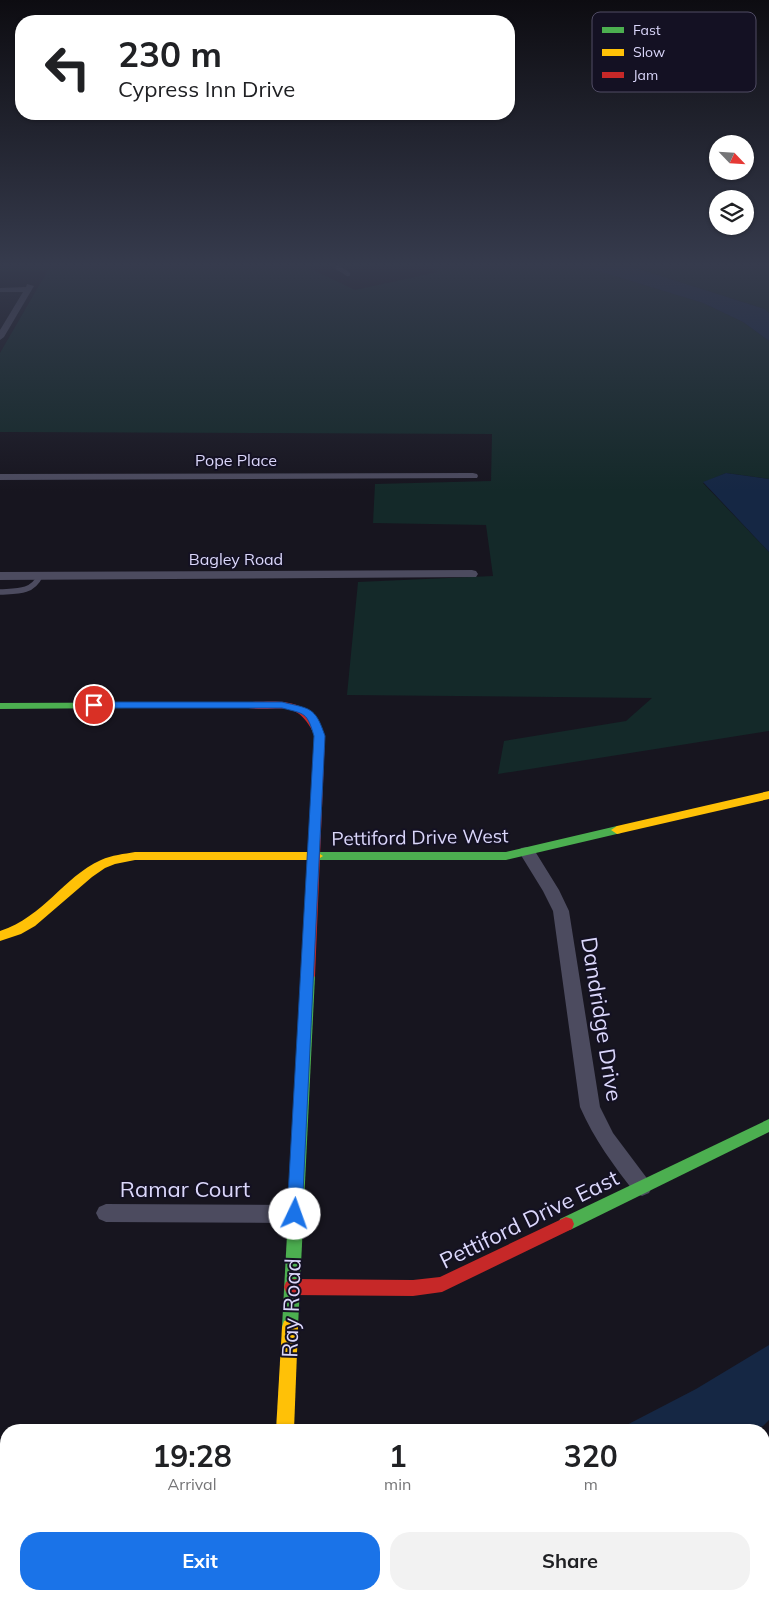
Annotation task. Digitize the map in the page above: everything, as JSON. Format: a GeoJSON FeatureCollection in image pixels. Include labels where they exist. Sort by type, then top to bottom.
{"type":"FeatureCollection","features":[{"type":"Feature","properties":{"kind":"street","name":"Pope Place"},"geometry":{"type":"LineString","coordinates":[[0,477],[473,476]]}},
{"type":"Feature","properties":{"kind":"street","name":"Bagley Road"},"geometry":{"type":"LineString","coordinates":[[0,576],[472,574]]}},
{"type":"Feature","properties":{"kind":"street","name":"Ray Road"},"geometry":{"type":"LineString","coordinates":[[0,706],[282,705],[307,712],[314,718],[320,736],[285,1424]]}},
{"type":"Feature","properties":{"kind":"street","name":"Pettiford Drive West"},"geometry":{"type":"LineString","coordinates":[[0,936],[20,930],[38,920],[89,873],[103,864],[135,856],[506,856],[769,795]]}},
{"type":"Feature","properties":{"kind":"street","name":"Dandridge Drive"},"geometry":{"type":"LineString","coordinates":[[527,852],[551,890],[560,911],[590,1107],[596,1124],[605,1138],[642,1187]]}},
{"type":"Feature","properties":{"kind":"street","name":"Pettiford Drive East"},"geometry":{"type":"LineString","coordinates":[[292,1286],[413,1288],[442,1284],[769,1125]]}},
{"type":"Feature","properties":{"kind":"street","name":"Ramar Court"},"geometry":{"type":"LineString","coordinates":[[106,1214],[295,1214]]}},
{"type":"Feature","properties":{"kind":"lane"},"geometry":{"type":"LineString","coordinates":[[0,592],[28,590],[34,586],[40,576]]}},
{"type":"Feature","properties":{"kind":"green space"},"geometry":{"type":"Polygon","coordinates":[[[7,342],[769,342],[769,479],[726,473],[703,483],[769,552],[769,731],[498,774],[504,741],[626,721],[652,698],[347,695],[358,582],[493,576],[486,525],[373,523],[375,484],[491,481],[492,434],[0,432],[0,353],[7,342]]]}},
{"type":"Feature","properties":{"kind":"water"},"geometry":{"type":"Polygon","coordinates":[[[726,473],[769,479],[769,552],[703,482],[726,473]]]}},
{"type":"Feature","properties":{"kind":"water"},"geometry":{"type":"Polygon","coordinates":[[[769,1345],[769,1420],[765,1424],[629,1424],[696,1389],[769,1345]]]}},
{"type":"Feature","properties":{"kind":"traffic: fast"},"geometry":{"type":"LineString","coordinates":[[0,706],[248,705]]}},
{"type":"Feature","properties":{"kind":"traffic: fast"},"geometry":{"type":"LineString","coordinates":[[317,856],[506,856],[617,830]]}},
{"type":"Feature","properties":{"kind":"traffic: fast"},"geometry":{"type":"LineString","coordinates":[[290,1327],[308,976]]}},
{"type":"Feature","properties":{"kind":"traffic: fast"},"geometry":{"type":"LineString","coordinates":[[566,1224],[769,1125]]}},
{"type":"Feature","properties":{"kind":"traffic: slow"},"geometry":{"type":"LineString","coordinates":[[617,830],[769,795]]}},
{"type":"Feature","properties":{"kind":"traffic: slow"},"geometry":{"type":"LineString","coordinates":[[0,936],[31,923],[87,874],[113,860],[135,856],[317,856]]}},
{"type":"Feature","properties":{"kind":"traffic: slow"},"geometry":{"type":"LineString","coordinates":[[285,1424],[290,1327]]}},
{"type":"Feature","properties":{"kind":"traffic: jam"},"geometry":{"type":"LineString","coordinates":[[248,705],[282,705],[300,710],[308,716],[320,736],[308,976]]}},
{"type":"Feature","properties":{"kind":"traffic: jam"},"geometry":{"type":"LineString","coordinates":[[292,1287],[413,1288],[442,1284],[566,1224]]}},
{"type":"Feature","properties":{"kind":"route"},"geometry":{"type":"LineString","coordinates":[[94,705],[282,705],[295,707],[307,712],[314,718],[320,736],[295,1214]]}}]}
